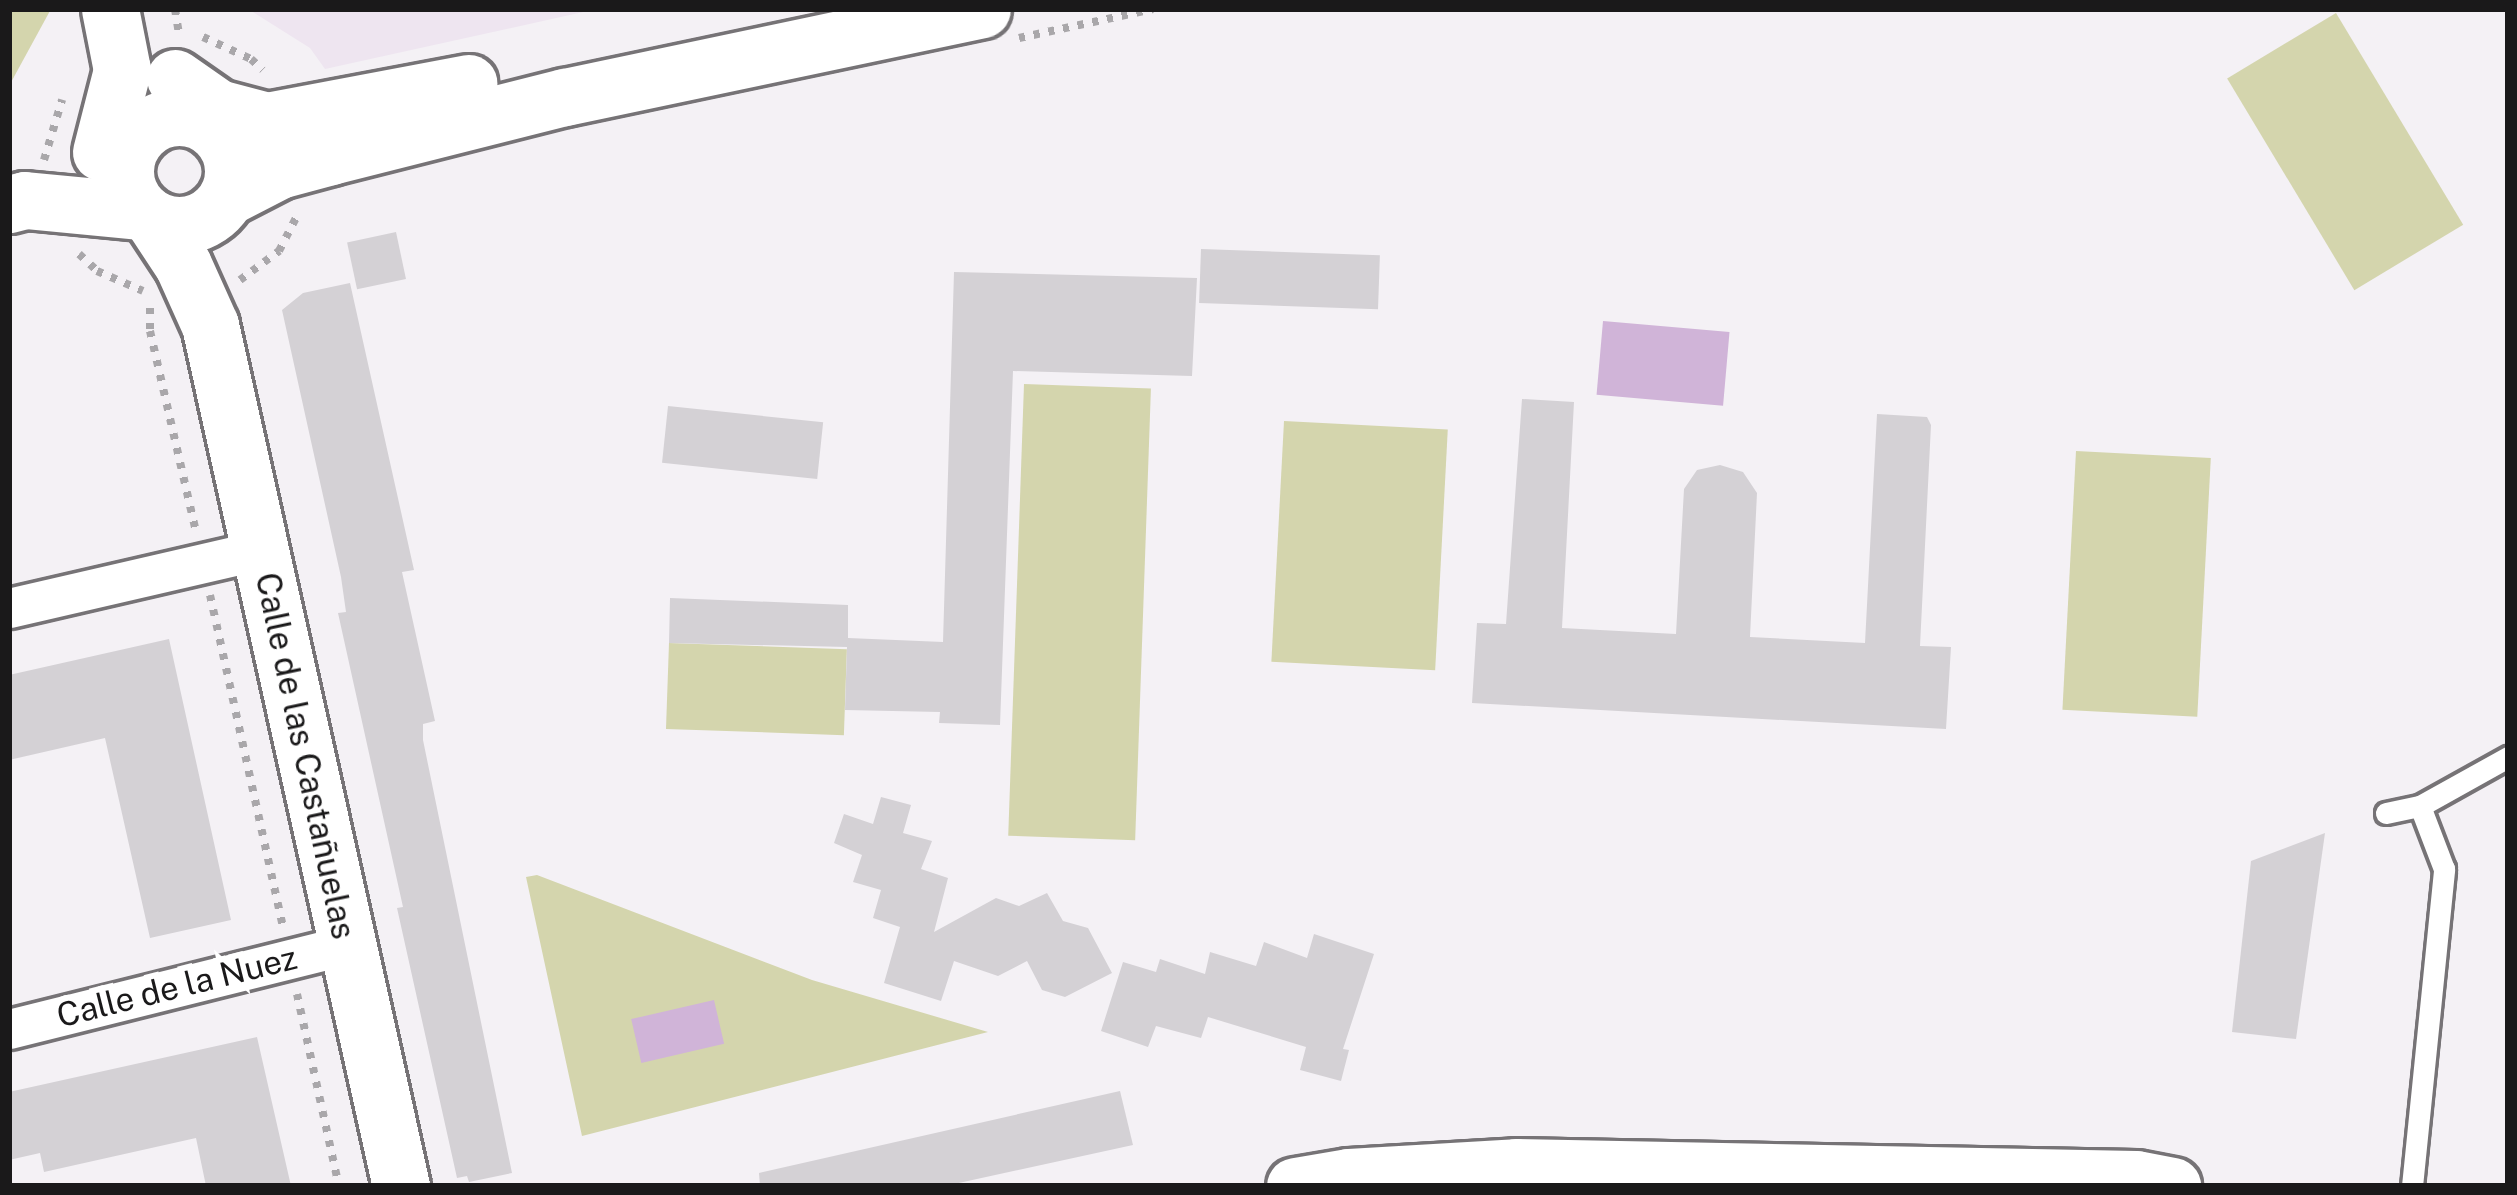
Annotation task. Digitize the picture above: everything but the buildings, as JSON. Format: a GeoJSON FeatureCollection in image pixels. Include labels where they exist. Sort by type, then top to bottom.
{"type":"FeatureCollection","features":[{"type":"Feature","properties":{"kind":"street"},"geometry":{"type":"LineString","coordinates":[[110,9],[122,70],[133,189],[166,224],[199,222],[225,199],[279,170],[524,108],[982,9]]}},
{"type":"Feature","properties":{"kind":"street"},"geometry":{"type":"LineString","coordinates":[[126,9],[144,105],[133,189]]}},
{"type":"Feature","properties":{"kind":"street"},"geometry":{"type":"LineString","coordinates":[[147,9],[154,38],[233,169],[225,199]]}},
{"type":"Feature","properties":{"kind":"street"},"geometry":{"type":"LineString","coordinates":[[133,189],[164,118],[196,110],[298,139],[426,100],[803,9]]}},
{"type":"Feature","properties":{"kind":"street"},"geometry":{"type":"LineString","coordinates":[[426,100],[759,37],[854,9]]}},
{"type":"Feature","properties":{"kind":"street"},"geometry":{"type":"LineString","coordinates":[[17,202],[133,189]]}},
{"type":"Feature","properties":{"kind":"street","name":"Calle de las Castañuelas"},"geometry":{"type":"LineString","coordinates":[[133,189],[211,325]]}},
{"type":"Feature","properties":{"kind":"street","name":"Calle de las Castañuelas"},"geometry":{"type":"LineString","coordinates":[[225,199],[212,266],[211,325],[401,1186]]}},
{"type":"Feature","properties":{"kind":"street"},"geometry":{"type":"LineString","coordinates":[[9,608],[260,550]]}},
{"type":"Feature","properties":{"kind":"street","name":"Calle de la Nuez"},"geometry":{"type":"LineString","coordinates":[[9,1029],[345,945]]}},
{"type":"Feature","properties":{"kind":"street"},"geometry":{"type":"LineString","coordinates":[[1295,1186],[1349,1177],[1572,1177],[2136,1179],[2172,1186]]}},
{"type":"Feature","properties":{"kind":"lane"},"geometry":{"type":"LineString","coordinates":[[2386,813],[2420,806],[2508,757]]}},
{"type":"Feature","properties":{"kind":"lane"},"geometry":{"type":"LineString","coordinates":[[2412,1186],[2444,869],[2420,806]]}},
{"type":"Feature","properties":{"kind":"shaded area"},"geometry":{"type":"Polygon","coordinates":[[[248,9],[597,9],[325,69],[310,48],[248,9]]]}},
{"type":"Feature","properties":{"kind":"shaded area"},"geometry":{"type":"Polygon","coordinates":[[[1603,321],[1730,332],[1723,406],[1597,395],[1603,321]]]}},
{"type":"Feature","properties":{"kind":"shaded area"},"geometry":{"type":"Polygon","coordinates":[[[714,1000],[724,1044],[641,1063],[631,1019],[714,1000]]]}},
{"type":"Feature","properties":{"kind":"green space"},"geometry":{"type":"Polygon","coordinates":[[[9,9],[51,9],[9,86],[9,9]]]}},
{"type":"Feature","properties":{"kind":"green space"},"geometry":{"type":"Polygon","coordinates":[[[2336,13],[2463,225],[2354,290],[2227,78],[2336,13]]]}},
{"type":"Feature","properties":{"kind":"green space"},"geometry":{"type":"Polygon","coordinates":[[[1024,384],[1151,388],[1135,840],[1008,836],[1024,384]]]}},
{"type":"Feature","properties":{"kind":"green space"},"geometry":{"type":"Polygon","coordinates":[[[1284,421],[1448,430],[1435,670],[1271,662],[1284,421]]]}},
{"type":"Feature","properties":{"kind":"green space"},"geometry":{"type":"Polygon","coordinates":[[[2076,451],[2211,458],[2197,717],[2062,710],[2076,451]]]}},
{"type":"Feature","properties":{"kind":"green space"},"geometry":{"type":"Polygon","coordinates":[[[669,643],[847,649],[844,735],[666,729],[669,643]]]}},
{"type":"Feature","properties":{"kind":"green space"},"geometry":{"type":"Polygon","coordinates":[[[537,875],[812,980],[988,1032],[582,1136],[526,877],[537,875]]]}}]}
